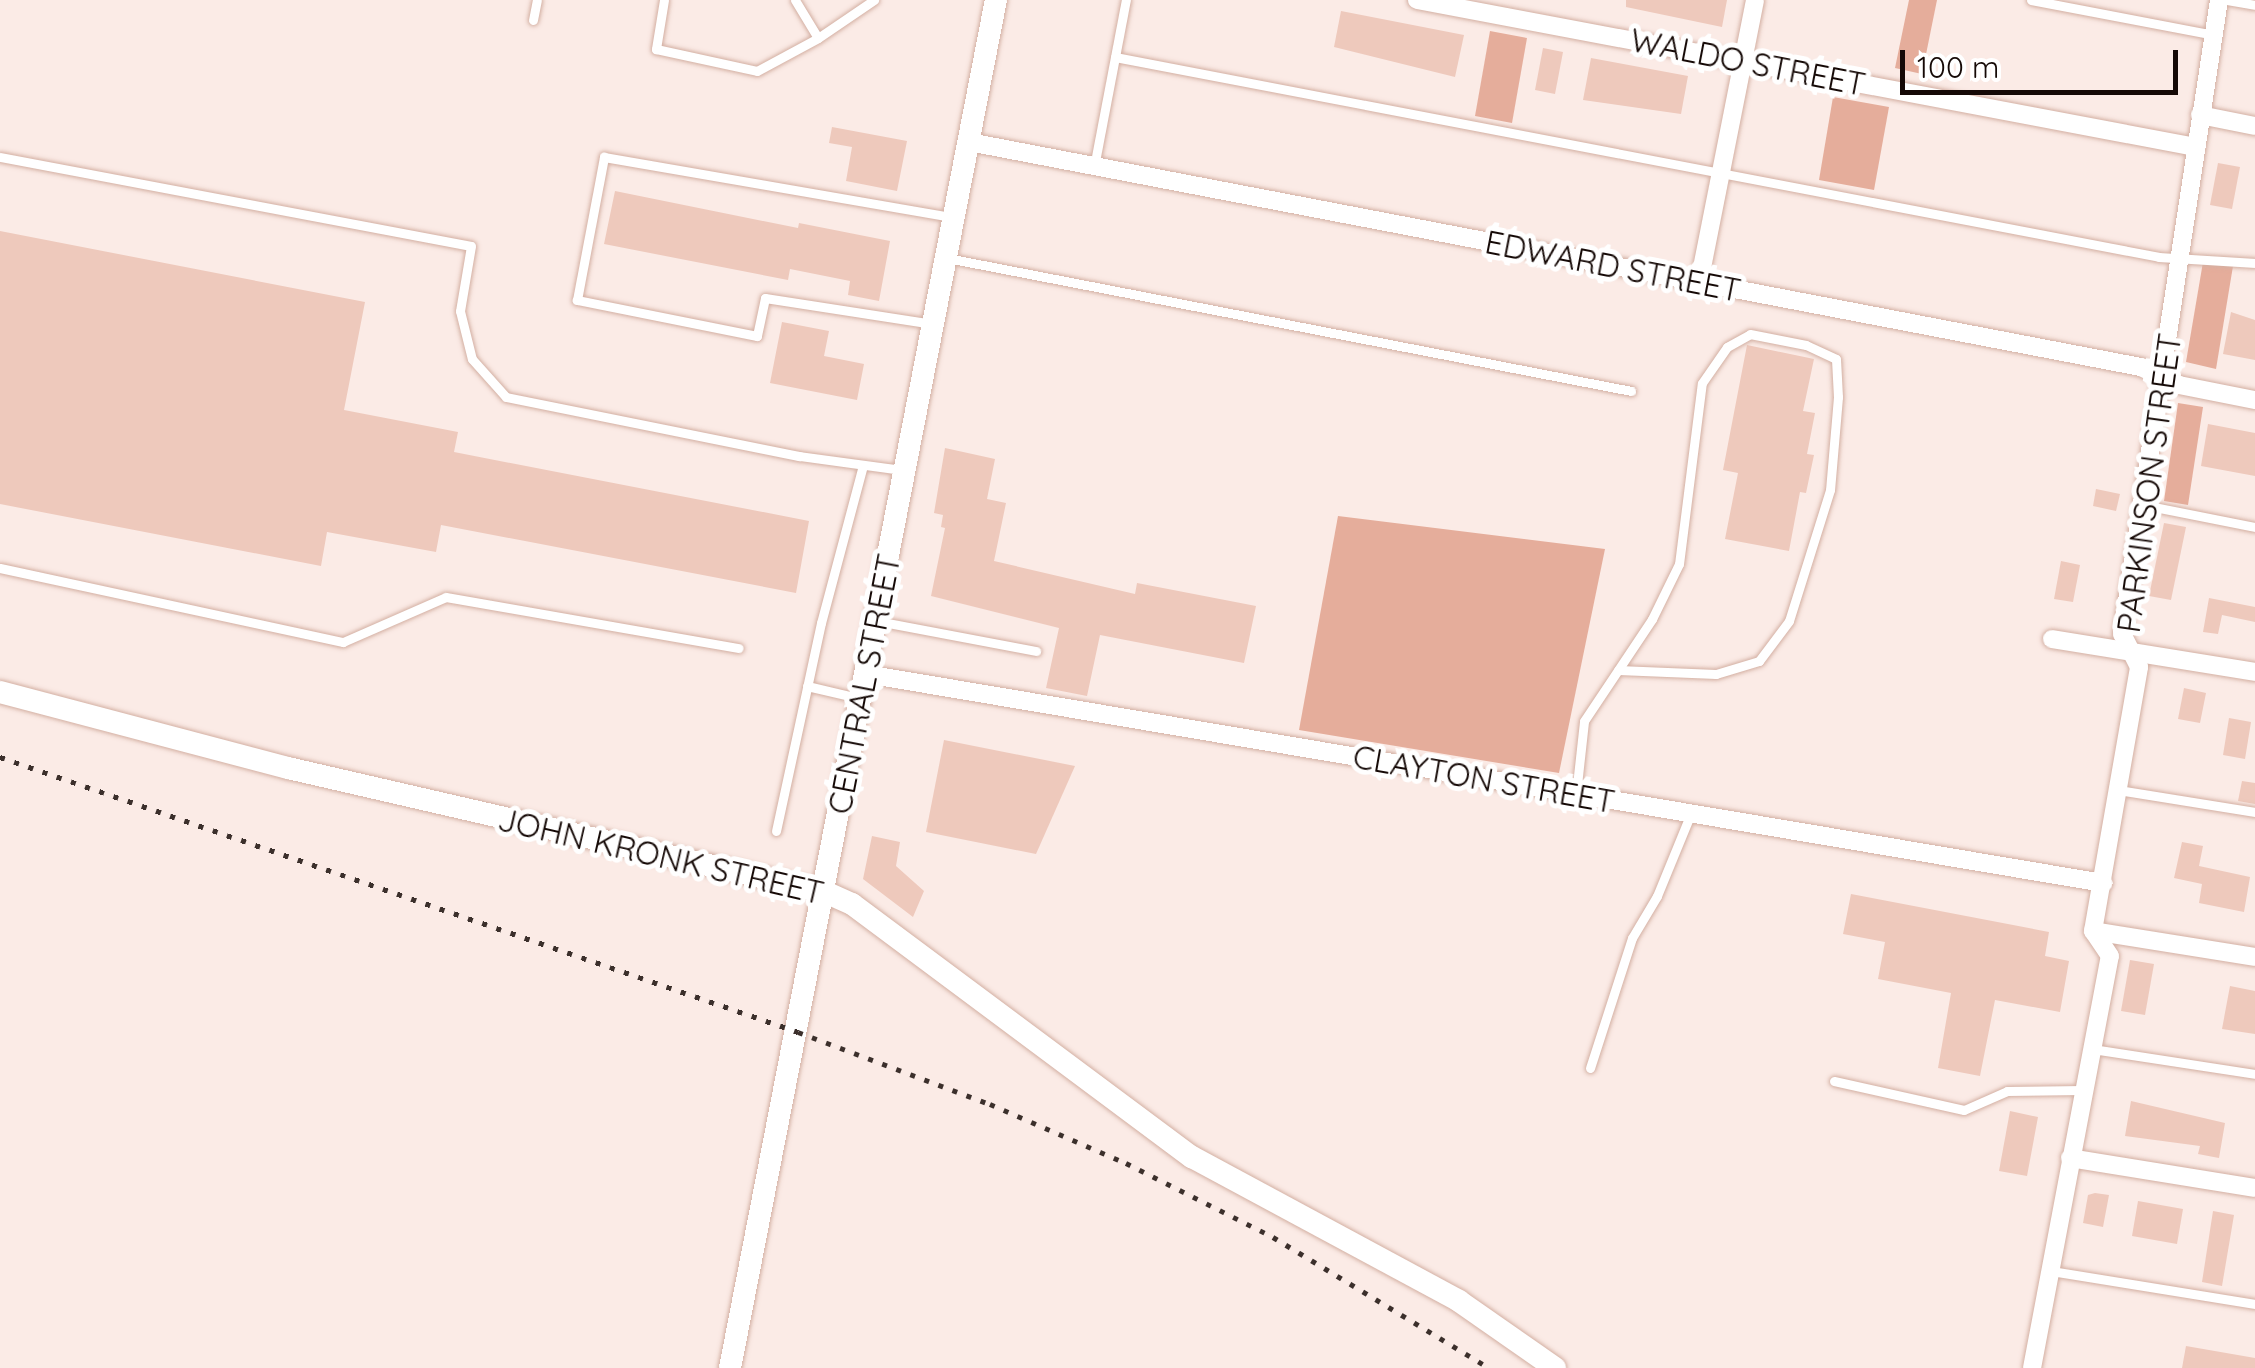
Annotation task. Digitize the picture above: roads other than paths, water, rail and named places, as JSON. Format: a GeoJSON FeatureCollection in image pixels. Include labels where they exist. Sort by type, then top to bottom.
{"type":"FeatureCollection","features":[{"type":"Feature","properties":{"kind":"street","name":"CENTRAL STREET"},"geometry":{"type":"LineString","coordinates":[[730,1368],[996,0]]}},
{"type":"Feature","properties":{"kind":"street","name":"WALDO STREET"},"geometry":{"type":"LineString","coordinates":[[1417,0],[2196,147]]}},
{"type":"Feature","properties":{"kind":"street"},"geometry":{"type":"LineString","coordinates":[[1699,283],[1755,0]]}},
{"type":"Feature","properties":{"kind":"street","name":"PARKINSON STREET"},"geometry":{"type":"LineString","coordinates":[[2092,931],[2139,667],[2122,634],[2219,0]]}},
{"type":"Feature","properties":{"kind":"street"},"geometry":{"type":"LineString","coordinates":[[2200,116],[2255,126]]}},
{"type":"Feature","properties":{"kind":"street","name":"EDWARD STREET"},"geometry":{"type":"LineString","coordinates":[[969,142],[2140,366],[2179,385],[2255,400]]}},
{"type":"Feature","properties":{"kind":"street"},"geometry":{"type":"LineString","coordinates":[[2052,639],[2255,672]]}},
{"type":"Feature","properties":{"kind":"street","name":"CLAYTON STREET"},"geometry":{"type":"LineString","coordinates":[[866,674],[2103,883]]}},
{"type":"Feature","properties":{"kind":"street","name":"JOHN KRONK STREET"},"geometry":{"type":"LineString","coordinates":[[0,692],[288,768],[824,892],[852,904],[1192,1157],[1459,1301],[1555,1368]]}},
{"type":"Feature","properties":{"kind":"street"},"geometry":{"type":"LineString","coordinates":[[2092,931],[2255,957]]}},
{"type":"Feature","properties":{"kind":"street"},"geometry":{"type":"LineString","coordinates":[[2032,1368],[2110,956],[2092,931]]}},
{"type":"Feature","properties":{"kind":"street"},"geometry":{"type":"LineString","coordinates":[[2070,1158],[2255,1188]]}},
{"type":"Feature","properties":{"kind":"lane"},"geometry":{"type":"LineString","coordinates":[[532,20],[537,0]]}},
{"type":"Feature","properties":{"kind":"lane"},"geometry":{"type":"LineString","coordinates":[[664,0],[656,48],[758,71],[818,38],[867,2]]}},
{"type":"Feature","properties":{"kind":"lane"},"geometry":{"type":"LineString","coordinates":[[796,0],[818,38]]}},
{"type":"Feature","properties":{"kind":"lane"},"geometry":{"type":"LineString","coordinates":[[1094,167],[1126,0]]}},
{"type":"Feature","properties":{"kind":"lane"},"geometry":{"type":"LineString","coordinates":[[2032,0],[2214,35]]}},
{"type":"Feature","properties":{"kind":"lane"},"geometry":{"type":"LineString","coordinates":[[2227,0],[2255,5]]}},
{"type":"Feature","properties":{"kind":"lane"},"geometry":{"type":"LineString","coordinates":[[1115,57],[2181,259],[2255,263]]}},
{"type":"Feature","properties":{"kind":"lane"},"geometry":{"type":"LineString","coordinates":[[0,157],[471,246],[460,311],[472,359],[506,397],[798,456],[906,471]]}},
{"type":"Feature","properties":{"kind":"lane"},"geometry":{"type":"LineString","coordinates":[[934,324],[765,298],[757,336],[577,300],[604,157],[954,218]]}},
{"type":"Feature","properties":{"kind":"lane"},"geometry":{"type":"LineString","coordinates":[[946,258],[1631,391]]}},
{"type":"Feature","properties":{"kind":"lane"},"geometry":{"type":"LineString","coordinates":[[1576,794],[1584,721],[1618,670],[1652,619],[1678,564],[1702,382],[1727,347],[1750,334],[1806,345],[1836,359],[1838,397],[1830,490],[1789,620],[1760,661],[1716,674],[1618,670]]}},
{"type":"Feature","properties":{"kind":"lane"},"geometry":{"type":"LineString","coordinates":[[776,831],[807,686],[864,465]]}},
{"type":"Feature","properties":{"kind":"lane"},"geometry":{"type":"LineString","coordinates":[[2144,505],[2255,527]]}},
{"type":"Feature","properties":{"kind":"lane"},"geometry":{"type":"LineString","coordinates":[[0,568],[343,642],[446,598],[738,648]]}},
{"type":"Feature","properties":{"kind":"lane"},"geometry":{"type":"LineString","coordinates":[[877,620],[1036,651]]}},
{"type":"Feature","properties":{"kind":"lane"},"geometry":{"type":"LineString","coordinates":[[807,686],[862,699]]}},
{"type":"Feature","properties":{"kind":"lane"},"geometry":{"type":"LineString","coordinates":[[2118,790],[2255,812]]}},
{"type":"Feature","properties":{"kind":"lane"},"geometry":{"type":"LineString","coordinates":[[1590,1068],[1632,938],[1657,896],[1691,814]]}},
{"type":"Feature","properties":{"kind":"lane"},"geometry":{"type":"LineString","coordinates":[[2092,1049],[2255,1074]]}},
{"type":"Feature","properties":{"kind":"lane"},"geometry":{"type":"LineString","coordinates":[[1834,1081],[1964,1110],[2007,1091],[2084,1090]]}},
{"type":"Feature","properties":{"kind":"lane"},"geometry":{"type":"LineString","coordinates":[[2048,1270],[2255,1304]]}},
{"type":"Feature","properties":{"kind":"railway"},"geometry":{"type":"LineString","coordinates":[[0,757],[798,1032],[990,1104],[1126,1163],[1273,1237],[1489,1368]]}}]}
